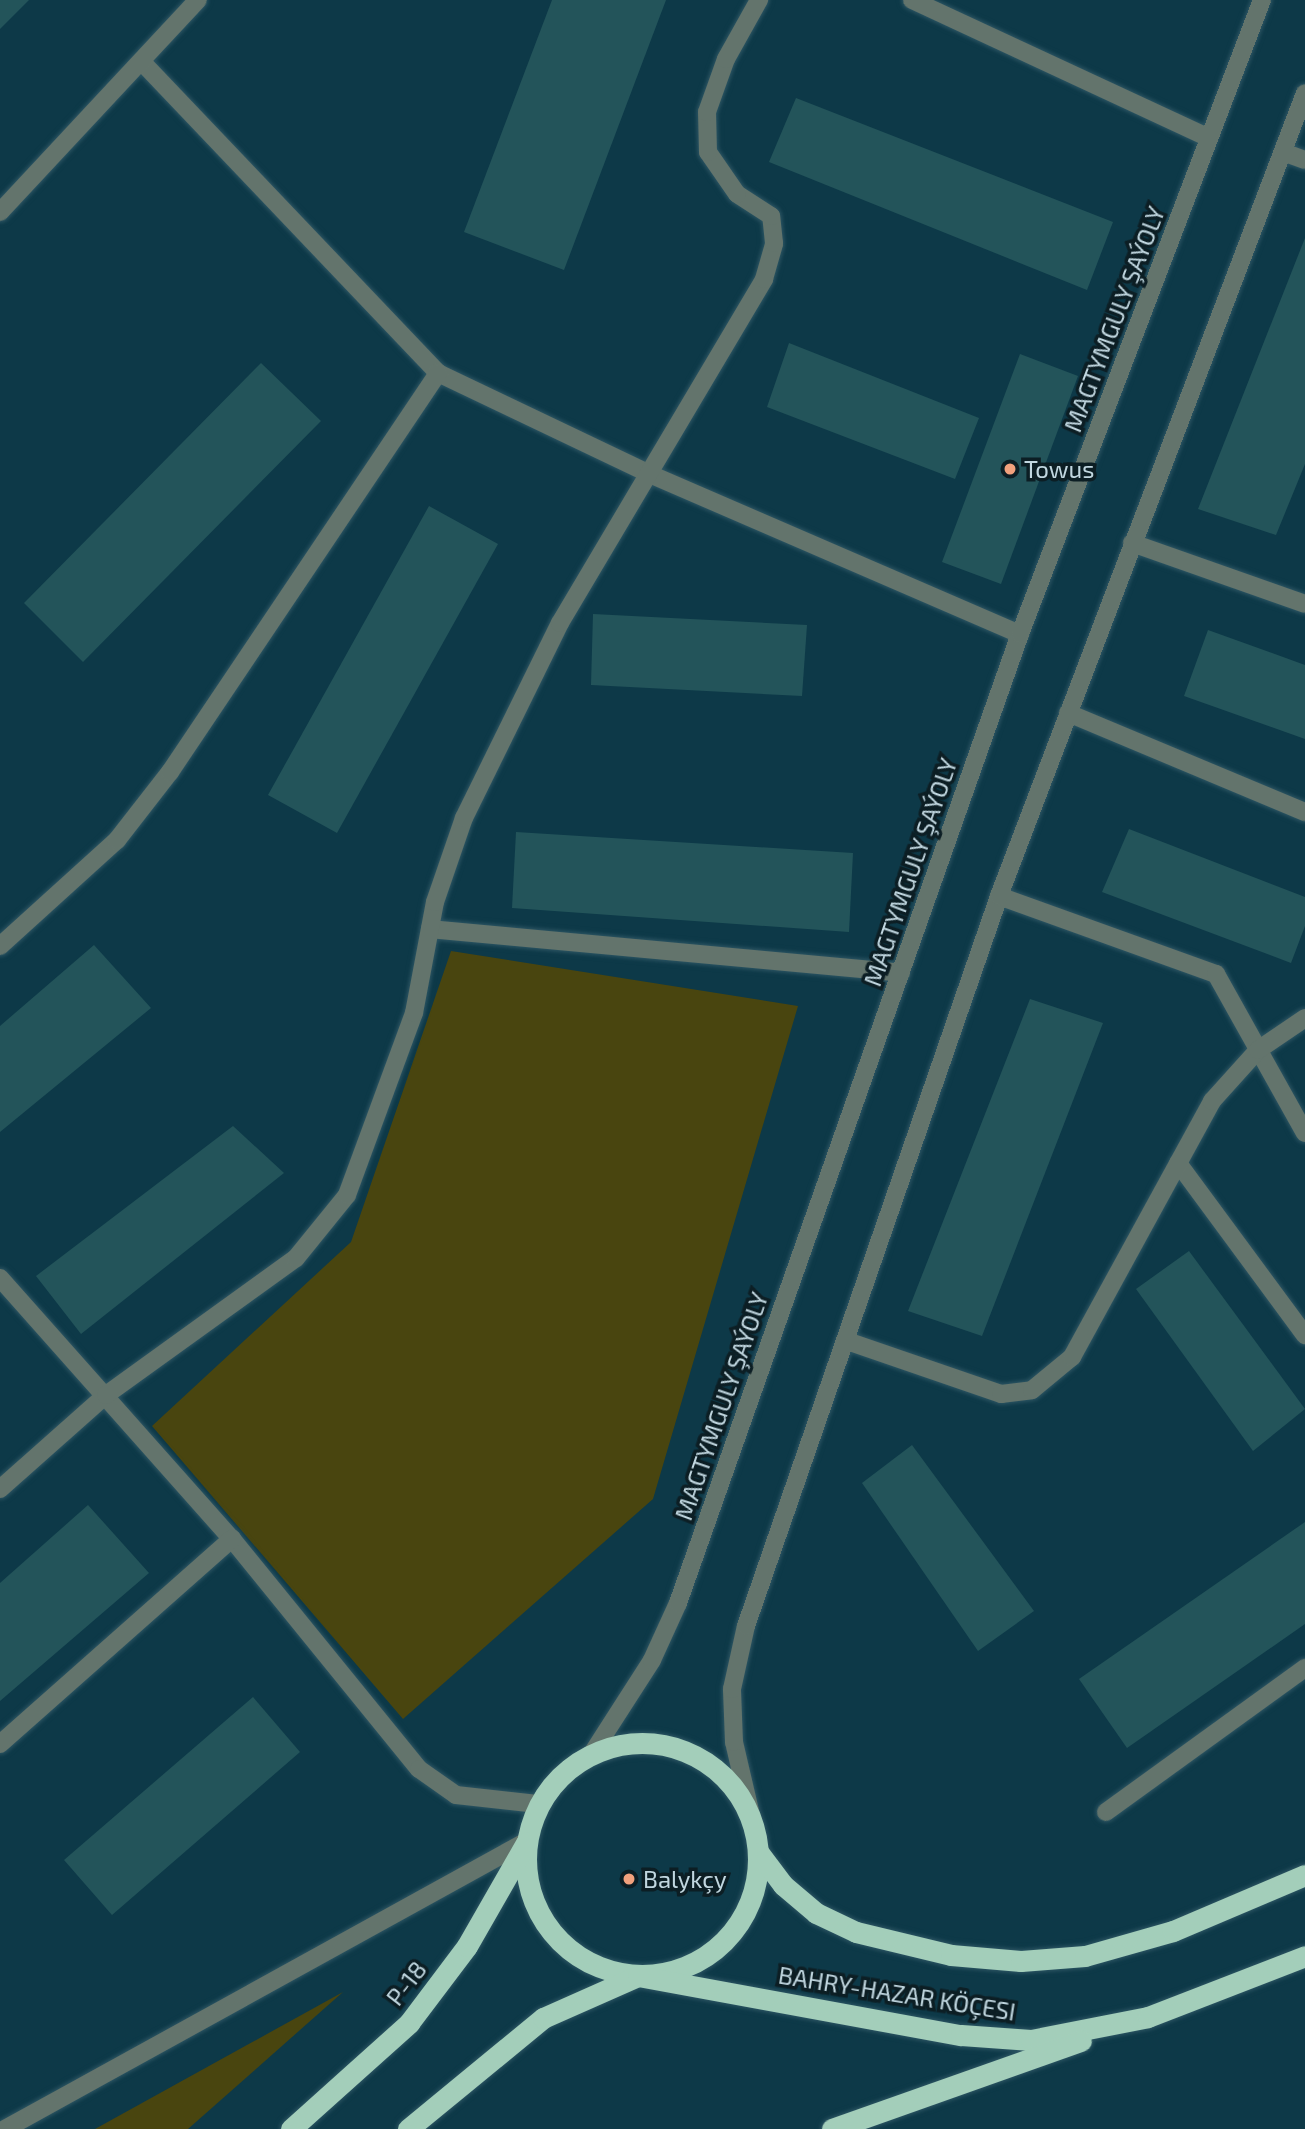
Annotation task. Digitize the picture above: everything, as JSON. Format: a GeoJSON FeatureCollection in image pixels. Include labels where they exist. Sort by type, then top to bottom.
{"type":"FeatureCollection","features":[{"type":"Feature","properties":{"kind":"highway","name":"P-18"},"geometry":{"type":"LineString","coordinates":[[291,2129],[409,2023],[467,1946],[527,1841],[538,1804],[561,1774],[593,1752],[629,1742],[679,1749],[702,1758],[731,1783],[751,1815],[759,1853],[755,1891],[738,1925],[711,1953],[676,1971],[638,1976],[543,2018],[408,2129]]}},
{"type":"Feature","properties":{"kind":"highway","name":"P-18"},"geometry":{"type":"LineString","coordinates":[[527,1841],[527,1881],[540,1918],[565,1948],[599,1968],[638,1976]]}},
{"type":"Feature","properties":{"kind":"highway","name":"BAHRY-HAZAR KÖÇESI"},"geometry":{"type":"LineString","coordinates":[[759,1853],[783,1885],[816,1913],[856,1932],[951,1955],[1021,1961],[1085,1955],[1173,1931],[1305,1875]]}},
{"type":"Feature","properties":{"kind":"highway","name":"BAHRY-HAZAR KÖÇESI"},"geometry":{"type":"LineString","coordinates":[[638,1976],[961,2035],[1031,2040],[1148,2017],[1305,1956]]}},
{"type":"Feature","properties":{"kind":"highway"},"geometry":{"type":"LineString","coordinates":[[832,2129],[1148,2017]]}},
{"type":"Feature","properties":{"kind":"street"},"geometry":{"type":"LineString","coordinates":[[0,212],[198,0]]}},
{"type":"Feature","properties":{"kind":"street"},"geometry":{"type":"LineString","coordinates":[[0,1489],[106,1395],[296,1258],[347,1195],[414,1013],[430,929],[464,818],[560,623],[652,475],[764,279],[774,243],[771,216],[737,194],[708,152],[707,112],[726,59],[759,0]]}},
{"type":"Feature","properties":{"kind":"street"},"geometry":{"type":"LineString","coordinates":[[912,0],[1209,138]]}},
{"type":"Feature","properties":{"kind":"street","name":"MAGTYMGULY ŞAÝOLY"},"geometry":{"type":"LineString","coordinates":[[593,1752],[652,1660],[678,1603],[1020,634],[1262,0]]}},
{"type":"Feature","properties":{"kind":"street"},"geometry":{"type":"LineString","coordinates":[[142,62],[438,373],[652,475],[1020,634]]}},
{"type":"Feature","properties":{"kind":"street"},"geometry":{"type":"LineString","coordinates":[[751,1815],[734,1742],[732,1689],[746,1626],[847,1341],[999,896],[1305,93]]}},
{"type":"Feature","properties":{"kind":"street"},"geometry":{"type":"LineString","coordinates":[[1283,152],[1305,160]]}},
{"type":"Feature","properties":{"kind":"street"},"geometry":{"type":"LineString","coordinates":[[0,946],[117,840],[170,772],[438,373]]}},
{"type":"Feature","properties":{"kind":"street"},"geometry":{"type":"LineString","coordinates":[[1132,543],[1305,604]]}},
{"type":"Feature","properties":{"kind":"street"},"geometry":{"type":"LineString","coordinates":[[1068,713],[1305,812]]}},
{"type":"Feature","properties":{"kind":"street"},"geometry":{"type":"LineString","coordinates":[[999,896],[1216,974],[1305,1133]]}},
{"type":"Feature","properties":{"kind":"street"},"geometry":{"type":"LineString","coordinates":[[430,929],[901,973]]}},
{"type":"Feature","properties":{"kind":"street"},"geometry":{"type":"LineString","coordinates":[[847,1341],[1001,1394],[1032,1390],[1072,1357],[1212,1101],[1258,1050],[1305,1018]]}},
{"type":"Feature","properties":{"kind":"street"},"geometry":{"type":"LineString","coordinates":[[1178,1163],[1305,1335]]}},
{"type":"Feature","properties":{"kind":"street"},"geometry":{"type":"LineString","coordinates":[[0,1278],[232,1539],[419,1769],[456,1795],[538,1804]]}},
{"type":"Feature","properties":{"kind":"street"},"geometry":{"type":"LineString","coordinates":[[0,1744],[232,1539]]}},
{"type":"Feature","properties":{"kind":"street"},"geometry":{"type":"LineString","coordinates":[[1105,1812],[1305,1668]]}},
{"type":"Feature","properties":{"kind":"street"},"geometry":{"type":"LineString","coordinates":[[5,2129],[527,1841]]}},
{"type":"Feature","properties":{"kind":"shaded area"},"geometry":{"type":"Polygon","coordinates":[[[451,951],[798,1006],[653,1499],[403,1719],[152,1426],[351,1242],[451,951]]]}},
{"type":"Feature","properties":{"kind":"shaded area"},"geometry":{"type":"Polygon","coordinates":[[[343,1992],[188,2129],[95,2129],[343,1992]]]}},
{"type":"Feature","properties":{"kind":"building"},"geometry":{"type":"Polygon","coordinates":[[[0,0],[29,0],[0,29],[0,0]]]}},
{"type":"Feature","properties":{"kind":"building"},"geometry":{"type":"Polygon","coordinates":[[[552,0],[666,0],[564,270],[464,232],[552,0]]]}},
{"type":"Feature","properties":{"kind":"building"},"geometry":{"type":"Polygon","coordinates":[[[796,98],[1113,222],[1087,290],[769,162],[796,98]]]}},
{"type":"Feature","properties":{"kind":"building"},"geometry":{"type":"Polygon","coordinates":[[[1305,238],[1305,464],[1276,535],[1198,509],[1305,238]]]}},
{"type":"Feature","properties":{"kind":"building"},"geometry":{"type":"Polygon","coordinates":[[[789,343],[979,418],[955,479],[767,407],[789,343]]]}},
{"type":"Feature","properties":{"kind":"building","name":"Towus"},"geometry":{"type":"Polygon","coordinates":[[[1020,354],[1078,376],[1001,584],[942,562],[1020,354]]]}},
{"type":"Feature","properties":{"kind":"building"},"geometry":{"type":"Polygon","coordinates":[[[261,363],[321,421],[83,662],[24,603],[261,363]]]}},
{"type":"Feature","properties":{"kind":"building"},"geometry":{"type":"Polygon","coordinates":[[[429,506],[498,544],[337,833],[268,795],[429,506]]]}},
{"type":"Feature","properties":{"kind":"building"},"geometry":{"type":"Polygon","coordinates":[[[593,614],[807,625],[802,696],[591,685],[593,614]]]}},
{"type":"Feature","properties":{"kind":"building"},"geometry":{"type":"Polygon","coordinates":[[[1208,630],[1305,665],[1305,739],[1184,696],[1208,630]]]}},
{"type":"Feature","properties":{"kind":"building"},"geometry":{"type":"Polygon","coordinates":[[[1129,829],[1305,897],[1305,926],[1291,963],[1102,892],[1129,829]]]}},
{"type":"Feature","properties":{"kind":"building"},"geometry":{"type":"Polygon","coordinates":[[[516,832],[853,853],[849,932],[512,908],[516,832]]]}},
{"type":"Feature","properties":{"kind":"building"},"geometry":{"type":"Polygon","coordinates":[[[94,945],[151,1008],[0,1132],[0,1026],[94,945]]]}},
{"type":"Feature","properties":{"kind":"building"},"geometry":{"type":"Polygon","coordinates":[[[1030,999],[1103,1023],[982,1336],[908,1311],[1030,999]]]}},
{"type":"Feature","properties":{"kind":"building"},"geometry":{"type":"Polygon","coordinates":[[[233,1126],[284,1173],[81,1334],[36,1276],[233,1126]]]}},
{"type":"Feature","properties":{"kind":"building"},"geometry":{"type":"Polygon","coordinates":[[[1189,1251],[1305,1409],[1253,1451],[1136,1289],[1189,1251]]]}},
{"type":"Feature","properties":{"kind":"building"},"geometry":{"type":"Polygon","coordinates":[[[912,1445],[1034,1611],[978,1651],[862,1483],[912,1445]]]}},
{"type":"Feature","properties":{"kind":"building"},"geometry":{"type":"Polygon","coordinates":[[[88,1505],[149,1573],[0,1701],[0,1583],[88,1505]]]}},
{"type":"Feature","properties":{"kind":"building"},"geometry":{"type":"Polygon","coordinates":[[[1305,1522],[1305,1624],[1127,1748],[1079,1679],[1305,1522]]]}},
{"type":"Feature","properties":{"kind":"building"},"geometry":{"type":"Polygon","coordinates":[[[253,1697],[300,1752],[112,1915],[64,1860],[253,1697]]]}},
{"type":"Feature","properties":{"kind":"place","name":"Towus"},"geometry":{"type":"Point","coordinates":[1010,469]}},
{"type":"Feature","properties":{"kind":"place","name":"Balykçy"},"geometry":{"type":"Point","coordinates":[629,1879]}}]}
